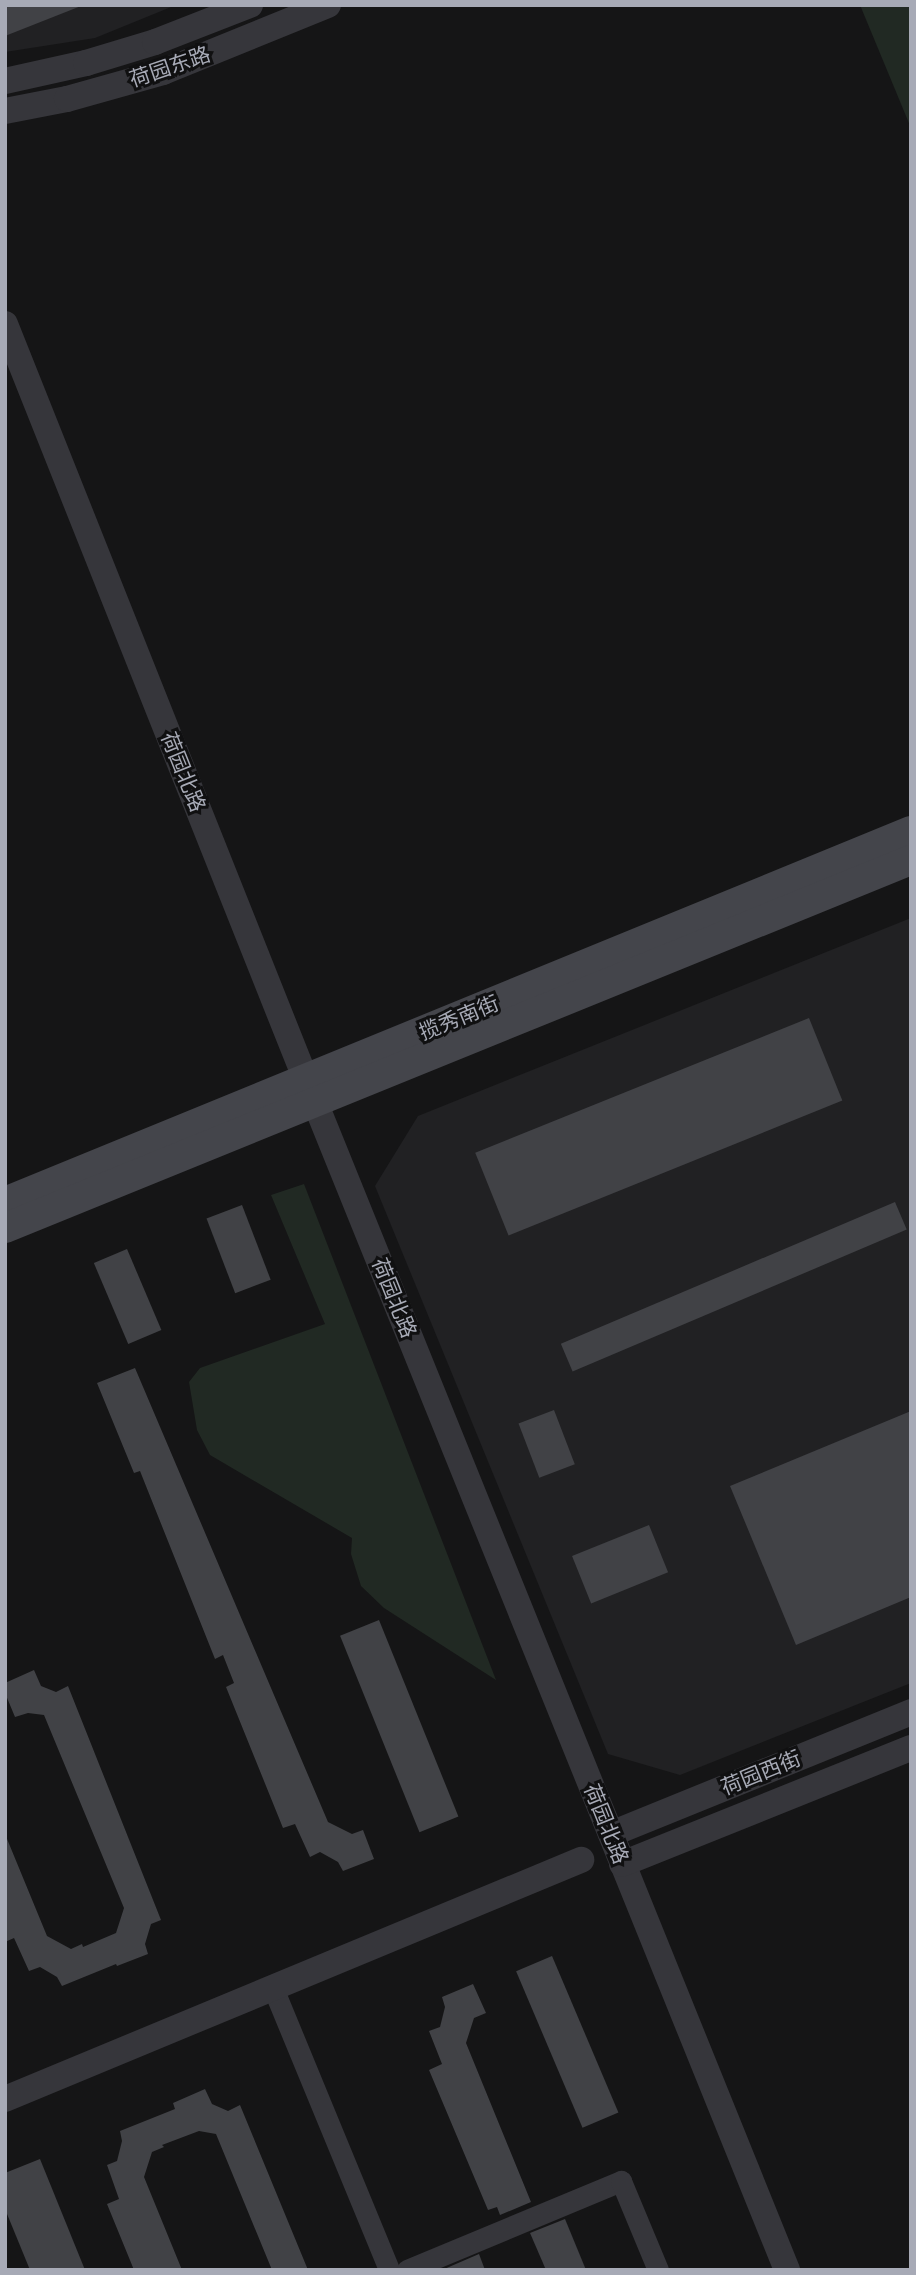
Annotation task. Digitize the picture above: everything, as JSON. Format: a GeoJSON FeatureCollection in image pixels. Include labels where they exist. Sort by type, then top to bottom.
{"type":"FeatureCollection","features":[{"type":"Feature","properties":{"kind":"main road","name":"揽秀南街"},"geometry":{"type":"LineString","coordinates":[[5,1228],[310,1091],[911,831]]}},
{"type":"Feature","properties":{"kind":"main road","name":"揽秀南街"},"geometry":{"type":"LineString","coordinates":[[5,1202],[310,1091],[911,860]]}},
{"type":"Feature","properties":{"kind":"street","name":"荷园东路"},"geometry":{"type":"LineString","coordinates":[[5,81],[86,63],[155,42],[250,5]]}},
{"type":"Feature","properties":{"kind":"street","name":"荷园东路"},"geometry":{"type":"LineString","coordinates":[[5,111],[67,99],[163,72],[328,5]]}},
{"type":"Feature","properties":{"kind":"street","name":"荷园北路"},"geometry":{"type":"LineString","coordinates":[[5,324],[310,1091],[787,2270]]}},
{"type":"Feature","properties":{"kind":"street","name":"荷园西街"},"geometry":{"type":"LineString","coordinates":[[611,1834],[911,1712]]}},
{"type":"Feature","properties":{"kind":"street","name":"荷园西街"},"geometry":{"type":"LineString","coordinates":[[622,1864],[911,1748]]}},
{"type":"Feature","properties":{"kind":"street"},"geometry":{"type":"LineString","coordinates":[[5,2099],[581,1860]]}},
{"type":"Feature","properties":{"kind":"street"},"geometry":{"type":"LineString","coordinates":[[274,1988],[389,2270]]}},
{"type":"Feature","properties":{"kind":"street"},"geometry":{"type":"LineString","coordinates":[[407,2270],[621,2181],[658,2270]]}},
{"type":"Feature","properties":{"kind":"shaded area"},"geometry":{"type":"Polygon","coordinates":[[[5,5],[176,5],[95,38],[5,52],[5,5]]]}},
{"type":"Feature","properties":{"kind":"shaded area"},"geometry":{"type":"Polygon","coordinates":[[[860,5],[911,5],[911,128],[860,5]]]}},
{"type":"Feature","properties":{"kind":"shaded area"},"geometry":{"type":"Polygon","coordinates":[[[911,918],[911,1683],[680,1775],[608,1754],[375,1186],[418,1116],[911,918]]]}},
{"type":"Feature","properties":{"kind":"shaded area"},"geometry":{"type":"Polygon","coordinates":[[[304,1184],[496,1680],[384,1608],[361,1586],[351,1554],[352,1538],[210,1455],[197,1430],[189,1382],[200,1368],[325,1324],[271,1195],[304,1184]]]}},
{"type":"Feature","properties":{"kind":"building"},"geometry":{"type":"Polygon","coordinates":[[[5,5],[81,5],[81,6],[5,36],[5,5]]]}},
{"type":"Feature","properties":{"kind":"building"},"geometry":{"type":"Polygon","coordinates":[[[809,1018],[842,1101],[509,1235],[475,1153],[809,1018]]]}},
{"type":"Feature","properties":{"kind":"building"},"geometry":{"type":"Polygon","coordinates":[[[895,1202],[907,1230],[573,1371],[561,1344],[895,1202]]]}},
{"type":"Feature","properties":{"kind":"building"},"geometry":{"type":"Polygon","coordinates":[[[242,1205],[271,1280],[235,1293],[207,1219],[242,1205]]]}},
{"type":"Feature","properties":{"kind":"building"},"geometry":{"type":"Polygon","coordinates":[[[127,1249],[161,1330],[128,1344],[94,1263],[127,1249]]]}},
{"type":"Feature","properties":{"kind":"building"},"geometry":{"type":"Polygon","coordinates":[[[135,1368],[328,1822],[352,1834],[363,1830],[374,1859],[343,1871],[338,1862],[320,1852],[310,1857],[295,1824],[283,1828],[226,1687],[234,1683],[223,1655],[215,1659],[140,1471],[134,1473],[97,1383],[135,1368]]]}},
{"type":"Feature","properties":{"kind":"building"},"geometry":{"type":"Polygon","coordinates":[[[554,1410],[575,1464],[539,1478],[519,1424],[554,1410]]]}},
{"type":"Feature","properties":{"kind":"building"},"geometry":{"type":"Polygon","coordinates":[[[911,1411],[911,1597],[796,1645],[730,1486],[911,1411]]]}},
{"type":"Feature","properties":{"kind":"building"},"geometry":{"type":"Polygon","coordinates":[[[649,1525],[668,1572],[591,1603],[572,1556],[649,1525]]]}},
{"type":"Feature","properties":{"kind":"building"},"geometry":{"type":"Polygon","coordinates":[[[379,1620],[458,1817],[419,1832],[340,1636],[379,1620]]]}},
{"type":"Feature","properties":{"kind":"building"},"geometry":{"type":"Polygon","coordinates":[[[34,1670],[41,1686],[56,1692],[68,1686],[161,1920],[151,1924],[145,1944],[148,1954],[62,1986],[57,1977],[40,1967],[29,1971],[14,1938],[5,1942],[5,1834],[47,1936],[71,1949],[82,1944],[83,1947],[116,1933],[124,1908],[44,1715],[28,1713],[15,1717],[5,1693],[5,1683],[34,1670]]]}},
{"type":"Feature","properties":{"kind":"building"},"geometry":{"type":"Polygon","coordinates":[[[552,1956],[618,2112],[583,2128],[516,1971],[552,1956]]]}},
{"type":"Feature","properties":{"kind":"building"},"geometry":{"type":"Polygon","coordinates":[[[473,1984],[486,2013],[474,2018],[466,2043],[531,2202],[500,2215],[497,2207],[488,2210],[429,2070],[442,2064],[429,2031],[440,2027],[445,2007],[442,1997],[473,1984]]]}},
{"type":"Feature","properties":{"kind":"building"},"geometry":{"type":"Polygon","coordinates":[[[205,2089],[212,2104],[228,2111],[240,2105],[308,2270],[272,2270],[216,2134],[199,2131],[162,2145],[164,2147],[152,2152],[144,2177],[182,2270],[134,2270],[107,2204],[119,2199],[107,2165],[117,2161],[122,2141],[120,2131],[175,2109],[173,2103],[205,2089]]]}},
{"type":"Feature","properties":{"kind":"building"},"geometry":{"type":"Polygon","coordinates":[[[40,2159],[85,2270],[30,2270],[5,2209],[5,2173],[40,2159]]]}},
{"type":"Feature","properties":{"kind":"building"},"geometry":{"type":"Polygon","coordinates":[[[565,2219],[586,2270],[546,2270],[530,2233],[565,2219]]]}},
{"type":"Feature","properties":{"kind":"building"},"geometry":{"type":"Polygon","coordinates":[[[479,2254],[485,2270],[442,2270],[479,2254]]]}}]}
